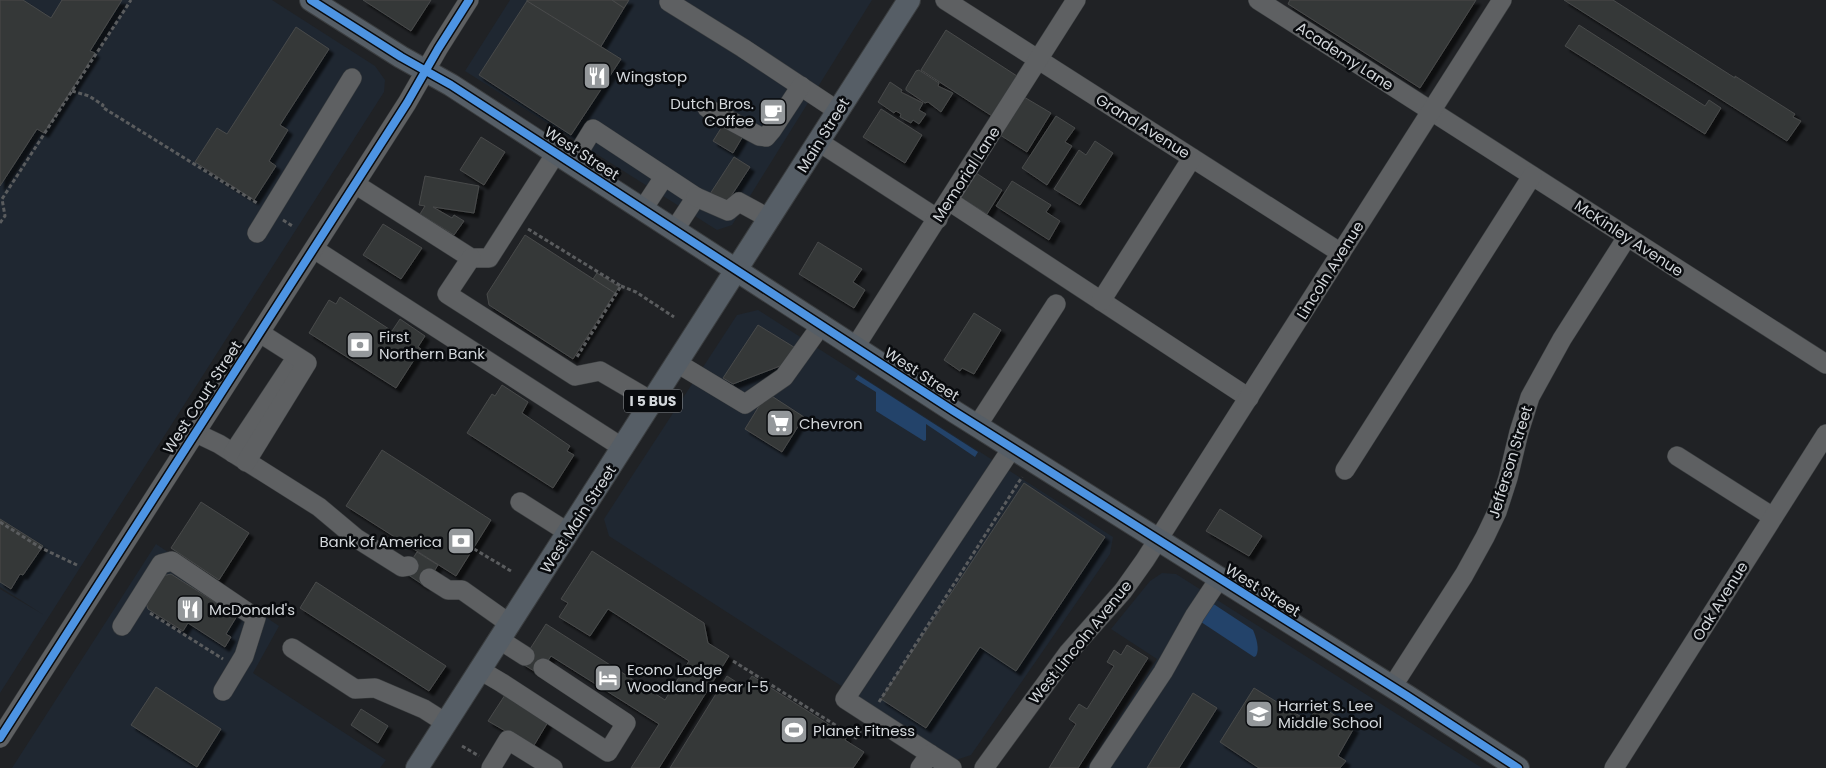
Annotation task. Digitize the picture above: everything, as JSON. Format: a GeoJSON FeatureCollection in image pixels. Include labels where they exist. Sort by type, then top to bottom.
{"type":"FeatureCollection","features":[{"type":"Feature","properties":{"kind":"main road","name":"Main Street"},"geometry":{"type":"LineString","coordinates":[[738,270],[906,1]]}},
{"type":"Feature","properties":{"kind":"main road","name":"West Street"},"geometry":{"type":"LineString","coordinates":[[318,2],[451,85],[1012,448],[1518,768]]}},
{"type":"Feature","properties":{"kind":"main road","name":"West Main Street"},"geometry":{"type":"LineString","coordinates":[[418,768],[738,270]]}},
{"type":"Feature","properties":{"kind":"street","name":"Grand Avenue"},"geometry":{"type":"LineString","coordinates":[[945,0],[1341,253]]}},
{"type":"Feature","properties":{"kind":"street","name":"Memorial Lane"},"geometry":{"type":"LineString","coordinates":[[855,347],[1076,0]]}},
{"type":"Feature","properties":{"kind":"street","name":"Academy Lane"},"geometry":{"type":"LineString","coordinates":[[1258,0],[1431,112]]}},
{"type":"Feature","properties":{"kind":"street","name":"Lincoln Avenue"},"geometry":{"type":"LineString","coordinates":[[1158,540],[1502,0]]}},
{"type":"Feature","properties":{"kind":"street","name":"West Court Street"},"geometry":{"type":"LineString","coordinates":[[0,738],[355,184],[426,71],[463,2]]}},
{"type":"Feature","properties":{"kind":"street"},"geometry":{"type":"LineString","coordinates":[[669,2],[838,111]]}},
{"type":"Feature","properties":{"kind":"street"},"geometry":{"type":"LineString","coordinates":[[257,233],[352,78]]}},
{"type":"Feature","properties":{"kind":"street"},"geometry":{"type":"LineString","coordinates":[[707,108],[759,136],[766,136],[801,86]]}},
{"type":"Feature","properties":{"kind":"street","name":"McKinley Avenue"},"geometry":{"type":"LineString","coordinates":[[1431,112],[1826,364]]}},
{"type":"Feature","properties":{"kind":"street"},"geometry":{"type":"LineString","coordinates":[[355,184],[471,258],[489,258],[527,198],[593,129],[696,197],[728,211],[739,202],[770,219]]}},
{"type":"Feature","properties":{"kind":"street"},"geometry":{"type":"LineString","coordinates":[[819,142],[938,219]]}},
{"type":"Feature","properties":{"kind":"street"},"geometry":{"type":"LineString","coordinates":[[1101,301],[1192,158]]}},
{"type":"Feature","properties":{"kind":"street"},"geometry":{"type":"LineString","coordinates":[[1345,470],[1532,176]]}},
{"type":"Feature","properties":{"kind":"street"},"geometry":{"type":"LineString","coordinates":[[643,209],[664,177]]}},
{"type":"Feature","properties":{"kind":"street"},"geometry":{"type":"LineString","coordinates":[[675,229],[696,197]]}},
{"type":"Feature","properties":{"kind":"street"},"geometry":{"type":"LineString","coordinates":[[949,201],[1249,398]]}},
{"type":"Feature","properties":{"kind":"street","name":"Jefferson Street"},"geometry":{"type":"LineString","coordinates":[[1392,687],[1459,583],[1485,537],[1497,512],[1530,398],[1562,340],[1627,237]]}},
{"type":"Feature","properties":{"kind":"street"},"geometry":{"type":"LineString","coordinates":[[314,248],[623,448]]}},
{"type":"Feature","properties":{"kind":"street"},"geometry":{"type":"LineString","coordinates":[[471,258],[447,294],[575,376],[600,371],[652,402]]}},
{"type":"Feature","properties":{"kind":"street"},"geometry":{"type":"LineString","coordinates":[[978,426],[1056,304]]}},
{"type":"Feature","properties":{"kind":"street"},"geometry":{"type":"LineString","coordinates":[[677,363],[744,404],[784,377],[822,324]]}},
{"type":"Feature","properties":{"kind":"street"},"geometry":{"type":"LineString","coordinates":[[239,458],[307,363],[260,333]]}},
{"type":"Feature","properties":{"kind":"street"},"geometry":{"type":"LineString","coordinates":[[196,433],[219,444],[318,507],[356,538],[402,567],[409,566]]}},
{"type":"Feature","properties":{"kind":"street","name":"Oak Avenue"},"geometry":{"type":"LineString","coordinates":[[1614,768],[1826,434]]}},
{"type":"Feature","properties":{"kind":"street"},"geometry":{"type":"LineString","coordinates":[[952,768],[925,761],[845,699],[1012,448]]}},
{"type":"Feature","properties":{"kind":"street"},"geometry":{"type":"LineString","coordinates":[[1677,456],[1773,517]]}},
{"type":"Feature","properties":{"kind":"street"},"geometry":{"type":"LineString","coordinates":[[520,502],[569,533]]}},
{"type":"Feature","properties":{"kind":"street","name":"West Lincoln Avenue"},"geometry":{"type":"LineString","coordinates":[[984,768],[1068,653],[1123,591],[1158,540]]}},
{"type":"Feature","properties":{"kind":"street"},"geometry":{"type":"LineString","coordinates":[[122,626],[161,564],[172,561],[256,618],[244,656],[223,691]]}},
{"type":"Feature","properties":{"kind":"street"},"geometry":{"type":"LineString","coordinates":[[429,578],[448,590],[462,590],[505,632],[525,656]]}},
{"type":"Feature","properties":{"kind":"street"},"geometry":{"type":"LineString","coordinates":[[1099,768],[1164,672],[1195,615],[1219,579]]}},
{"type":"Feature","properties":{"kind":"street"},"geometry":{"type":"LineString","coordinates":[[292,648],[355,689],[375,688],[424,709],[446,723]]}},
{"type":"Feature","properties":{"kind":"street"},"geometry":{"type":"LineString","coordinates":[[480,670],[608,752],[626,724],[543,668]]}},
{"type":"Feature","properties":{"kind":"street"},"geometry":{"type":"LineString","coordinates":[[491,768],[508,740],[553,768]]}},
{"type":"Feature","properties":{"kind":"path"},"geometry":{"type":"LineString","coordinates":[[0,223],[4,216],[2,199],[131,0]]}},
{"type":"Feature","properties":{"kind":"path"},"geometry":{"type":"LineString","coordinates":[[72,91],[89,96],[103,105],[102,107],[294,227]]}},
{"type":"Feature","properties":{"kind":"path"},"geometry":{"type":"LineString","coordinates":[[524,226],[621,286],[636,292],[674,317]]}},
{"type":"Feature","properties":{"kind":"path"},"geometry":{"type":"LineString","coordinates":[[575,360],[621,286]]}},
{"type":"Feature","properties":{"kind":"path"},"geometry":{"type":"LineString","coordinates":[[0,522],[42,548],[77,565]]}},
{"type":"Feature","properties":{"kind":"path"},"geometry":{"type":"LineString","coordinates":[[474,548],[511,571]]}},
{"type":"Feature","properties":{"kind":"path"},"geometry":{"type":"LineString","coordinates":[[136,604],[226,661]]}},
{"type":"Feature","properties":{"kind":"shaded area"},"geometry":{"type":"Polygon","coordinates":[[[0,0],[272,0],[375,66],[385,80],[384,92],[0,693],[0,589],[44,615],[0,587],[0,0]]]}},
{"type":"Feature","properties":{"kind":"shaded area"},"geometry":{"type":"Polygon","coordinates":[[[510,0],[872,0],[732,225],[717,230],[465,71],[510,0]]]}},
{"type":"Feature","properties":{"kind":"shaded area"},"geometry":{"type":"Polygon","coordinates":[[[758,310],[1113,537],[1110,554],[971,755],[956,760],[609,536],[604,519],[737,315],[758,310]]]}},
{"type":"Feature","properties":{"kind":"shaded area"},"geometry":{"type":"Polygon","coordinates":[[[858,375],[978,452],[975,457],[926,424],[926,440],[924,441],[876,411],[876,392],[855,379],[858,375]]]}},
{"type":"Feature","properties":{"kind":"shaded area"},"geometry":{"type":"Polygon","coordinates":[[[156,544],[279,626],[253,673],[386,760],[380,768],[12,768],[156,544]]]}},
{"type":"Feature","properties":{"kind":"shaded area","name":"Harriet S. Lee Middle School"},"geometry":{"type":"Polygon","coordinates":[[[1162,573],[1176,574],[1482,768],[1087,768],[1157,659],[1111,629],[1150,581],[1162,573]]]}},
{"type":"Feature","properties":{"kind":"shaded area"},"geometry":{"type":"Polygon","coordinates":[[[1212,603],[1253,630],[1258,647],[1256,656],[1254,657],[1198,620],[1212,603]]]}},
{"type":"Feature","properties":{"kind":"building"},"geometry":{"type":"Polygon","coordinates":[[[0,0],[23,0],[51,18],[62,0],[122,0],[90,51],[95,53],[44,133],[37,129],[0,186],[0,0]]]}},
{"type":"Feature","properties":{"kind":"building"},"geometry":{"type":"Polygon","coordinates":[[[363,0],[431,0],[411,31],[363,0]]]}},
{"type":"Feature","properties":{"kind":"building"},"geometry":{"type":"Polygon","coordinates":[[[527,0],[612,0],[624,8],[600,48],[527,0]]]}},
{"type":"Feature","properties":{"kind":"building"},"geometry":{"type":"Polygon","coordinates":[[[612,0],[629,0],[624,8],[612,0]]]}},
{"type":"Feature","properties":{"kind":"building"},"geometry":{"type":"Polygon","coordinates":[[[1290,0],[1476,0],[1420,88],[1288,4],[1290,0]]]}},
{"type":"Feature","properties":{"kind":"building"},"geometry":{"type":"Polygon","coordinates":[[[1564,0],[1613,0],[1795,114],[1793,117],[1801,121],[1787,141],[1564,0]]]}},
{"type":"Feature","properties":{"kind":"building"},"geometry":{"type":"Polygon","coordinates":[[[527,1],[621,59],[571,135],[479,75],[527,1]]]}},
{"type":"Feature","properties":{"kind":"building"},"geometry":{"type":"Polygon","coordinates":[[[1579,25],[1705,106],[1709,100],[1721,108],[1705,134],[1565,46],[1579,25]]]}},
{"type":"Feature","properties":{"kind":"building"},"geometry":{"type":"Polygon","coordinates":[[[296,27],[329,49],[280,125],[288,130],[269,161],[276,166],[254,200],[195,162],[217,128],[227,134],[296,27]]]}},
{"type":"Feature","properties":{"kind":"building"},"geometry":{"type":"Polygon","coordinates":[[[946,30],[1017,76],[992,116],[921,70],[946,30]]]}},
{"type":"Feature","properties":{"kind":"building"},"geometry":{"type":"Polygon","coordinates":[[[919,70],[939,83],[938,86],[953,93],[941,112],[928,102],[925,103],[906,90],[916,71],[919,70]]]}},
{"type":"Feature","properties":{"kind":"building"},"geometry":{"type":"Polygon","coordinates":[[[890,82],[902,90],[901,92],[923,103],[919,110],[926,114],[919,124],[913,120],[911,123],[900,117],[901,114],[896,111],[894,113],[878,102],[890,82]]]}},
{"type":"Feature","properties":{"kind":"building"},"geometry":{"type":"Polygon","coordinates":[[[1024,97],[1051,113],[1027,152],[1000,135],[1024,97]]]}},
{"type":"Feature","properties":{"kind":"building","name":"Dutch Bros. Coffee"},"geometry":{"type":"Polygon","coordinates":[[[774,103],[781,107],[769,126],[763,122],[774,103]]]}},
{"type":"Feature","properties":{"kind":"building"},"geometry":{"type":"Polygon","coordinates":[[[881,109],[922,135],[905,163],[863,137],[881,109]]]}},
{"type":"Feature","properties":{"kind":"building"},"geometry":{"type":"Polygon","coordinates":[[[1056,116],[1075,128],[1065,142],[1072,146],[1047,185],[1022,168],[1056,116]]]}},
{"type":"Feature","properties":{"kind":"building"},"geometry":{"type":"Polygon","coordinates":[[[723,125],[743,136],[733,153],[713,141],[723,125]]]}},
{"type":"Feature","properties":{"kind":"building"},"geometry":{"type":"Polygon","coordinates":[[[481,137],[505,152],[484,185],[460,170],[481,137]]]}},
{"type":"Feature","properties":{"kind":"building"},"geometry":{"type":"Polygon","coordinates":[[[1095,141],[1113,153],[1080,205],[1054,189],[1079,150],[1086,155],[1095,141]]]}},
{"type":"Feature","properties":{"kind":"building"},"geometry":{"type":"Polygon","coordinates":[[[734,157],[750,167],[724,207],[708,197],[734,157]]]}},
{"type":"Feature","properties":{"kind":"building"},"geometry":{"type":"Polygon","coordinates":[[[976,173],[1002,190],[987,214],[960,197],[976,173]]]}},
{"type":"Feature","properties":{"kind":"building"},"geometry":{"type":"Polygon","coordinates":[[[425,176],[479,186],[474,213],[433,207],[452,218],[454,215],[464,221],[454,235],[420,214],[425,206],[419,205],[425,176]]]}},
{"type":"Feature","properties":{"kind":"building"},"geometry":{"type":"Polygon","coordinates":[[[1012,181],[1051,205],[1046,212],[1060,221],[1049,240],[996,206],[1012,181]]]}},
{"type":"Feature","properties":{"kind":"building"},"geometry":{"type":"Polygon","coordinates":[[[383,224],[422,248],[401,279],[363,255],[383,224]]]}},
{"type":"Feature","properties":{"kind":"building"},"geometry":{"type":"Polygon","coordinates":[[[525,235],[615,293],[573,359],[489,305],[487,294],[525,235]]]}},
{"type":"Feature","properties":{"kind":"building"},"geometry":{"type":"Polygon","coordinates":[[[818,242],[862,269],[853,282],[865,290],[854,308],[799,274],[818,242]]]}},
{"type":"Feature","properties":{"kind":"building"},"geometry":{"type":"Polygon","coordinates":[[[597,273],[619,287],[615,293],[593,279],[597,273]]]}},
{"type":"Feature","properties":{"kind":"building"},"geometry":{"type":"Polygon","coordinates":[[[340,297],[392,331],[400,319],[425,336],[418,347],[421,349],[396,388],[309,333],[329,300],[336,304],[340,297]]]}},
{"type":"Feature","properties":{"kind":"building"},"geometry":{"type":"Polygon","coordinates":[[[974,313],[1001,330],[974,374],[962,368],[960,371],[944,360],[974,313]]]}},
{"type":"Feature","properties":{"kind":"building"},"geometry":{"type":"Polygon","coordinates":[[[758,325],[797,349],[788,363],[733,384],[723,378],[758,325]]]}},
{"type":"Feature","properties":{"kind":"building"},"geometry":{"type":"Polygon","coordinates":[[[502,385],[528,402],[522,413],[570,446],[567,451],[574,455],[553,488],[467,433],[492,394],[495,396],[502,385]]]}},
{"type":"Feature","properties":{"kind":"building"},"geometry":{"type":"Polygon","coordinates":[[[767,393],[804,417],[782,452],[745,429],[767,393]]]}},
{"type":"Feature","properties":{"kind":"building"},"geometry":{"type":"Polygon","coordinates":[[[382,450],[491,520],[456,576],[346,506],[382,450]]]}},
{"type":"Feature","properties":{"kind":"building"},"geometry":{"type":"Polygon","coordinates":[[[1024,483],[1105,537],[1016,671],[980,647],[926,728],[881,699],[1024,483]]]}},
{"type":"Feature","properties":{"kind":"building"},"geometry":{"type":"Polygon","coordinates":[[[201,502],[249,533],[219,580],[171,548],[201,502]]]}},
{"type":"Feature","properties":{"kind":"building"},"geometry":{"type":"Polygon","coordinates":[[[1220,509],[1262,536],[1249,556],[1206,531],[1220,509]]]}},
{"type":"Feature","properties":{"kind":"building"},"geometry":{"type":"Polygon","coordinates":[[[0,519],[43,546],[23,575],[20,574],[11,589],[0,582],[0,519]]]}},
{"type":"Feature","properties":{"kind":"building"},"geometry":{"type":"Polygon","coordinates":[[[592,551],[704,623],[708,643],[729,656],[659,768],[631,768],[659,724],[551,656],[539,674],[521,663],[546,624],[665,700],[689,661],[608,609],[590,636],[559,617],[568,603],[561,599],[592,551]]]}},
{"type":"Feature","properties":{"kind":"building"},"geometry":{"type":"Polygon","coordinates":[[[417,552],[438,565],[425,586],[404,572],[417,552]]]}},
{"type":"Feature","properties":{"kind":"building"},"geometry":{"type":"Polygon","coordinates":[[[171,574],[237,616],[226,634],[231,637],[225,647],[188,623],[183,631],[148,609],[146,603],[162,576],[171,574]]]}},
{"type":"Feature","properties":{"kind":"building"},"geometry":{"type":"Polygon","coordinates":[[[316,582],[446,666],[429,691],[300,608],[316,582]]]}},
{"type":"Feature","properties":{"kind":"building"},"geometry":{"type":"Polygon","coordinates":[[[1127,645],[1148,658],[1078,768],[1049,768],[1076,724],[1069,719],[1079,704],[1087,709],[1114,666],[1107,662],[1114,650],[1121,655],[1127,645]]]}},
{"type":"Feature","properties":{"kind":"building"},"geometry":{"type":"Polygon","coordinates":[[[727,676],[744,687],[752,676],[847,736],[845,740],[864,752],[853,768],[670,768],[727,676]]]}},
{"type":"Feature","properties":{"kind":"building"},"geometry":{"type":"Polygon","coordinates":[[[156,687],[221,729],[197,767],[131,725],[156,687]]]}},
{"type":"Feature","properties":{"kind":"building"},"geometry":{"type":"Polygon","coordinates":[[[1254,688],[1308,721],[1319,705],[1354,728],[1338,756],[1346,761],[1340,768],[1259,768],[1220,742],[1254,688]]]}},
{"type":"Feature","properties":{"kind":"building"},"geometry":{"type":"Polygon","coordinates":[[[1193,693],[1217,708],[1179,768],[1147,768],[1193,693]]]}},
{"type":"Feature","properties":{"kind":"building"},"geometry":{"type":"Polygon","coordinates":[[[505,695],[548,722],[533,747],[488,721],[505,695]]]}},
{"type":"Feature","properties":{"kind":"building"},"geometry":{"type":"Polygon","coordinates":[[[361,709],[388,726],[378,743],[351,725],[361,709]]]}},
{"type":"Feature","properties":{"kind":"cycle path"},"geometry":{"type":"LineString","coordinates":[[311,0],[401,57],[451,85],[955,412],[1407,696],[1518,768]]}},
{"type":"Feature","properties":{"kind":"cycle path"},"geometry":{"type":"LineString","coordinates":[[0,738],[407,103],[469,0]]}},
{"type":"Feature","properties":{"kind":"place","name":"Wingstop"},"geometry":{"type":"Point","coordinates":[597,76]}},
{"type":"Feature","properties":{"kind":"place","name":"Dutch Bros. Coffee"},"geometry":{"type":"Point","coordinates":[773,112]}},
{"type":"Feature","properties":{"kind":"place","name":"First Northern Bank"},"geometry":{"type":"Point","coordinates":[360,345]}},
{"type":"Feature","properties":{"kind":"place","name":"Chevron"},"geometry":{"type":"Point","coordinates":[780,423]}},
{"type":"Feature","properties":{"kind":"place","name":"Bank of America"},"geometry":{"type":"Point","coordinates":[461,541]}},
{"type":"Feature","properties":{"kind":"place","name":"McDonald's"},"geometry":{"type":"Point","coordinates":[190,609]}},
{"type":"Feature","properties":{"kind":"place","name":"Econo Lodge Woodland near I-5"},"geometry":{"type":"Point","coordinates":[608,678]}},
{"type":"Feature","properties":{"kind":"place","name":"Harriet S. Lee Middle School"},"geometry":{"type":"Point","coordinates":[1259,714]}},
{"type":"Feature","properties":{"kind":"place","name":"Planet Fitness"},"geometry":{"type":"Point","coordinates":[794,730]}}]}
